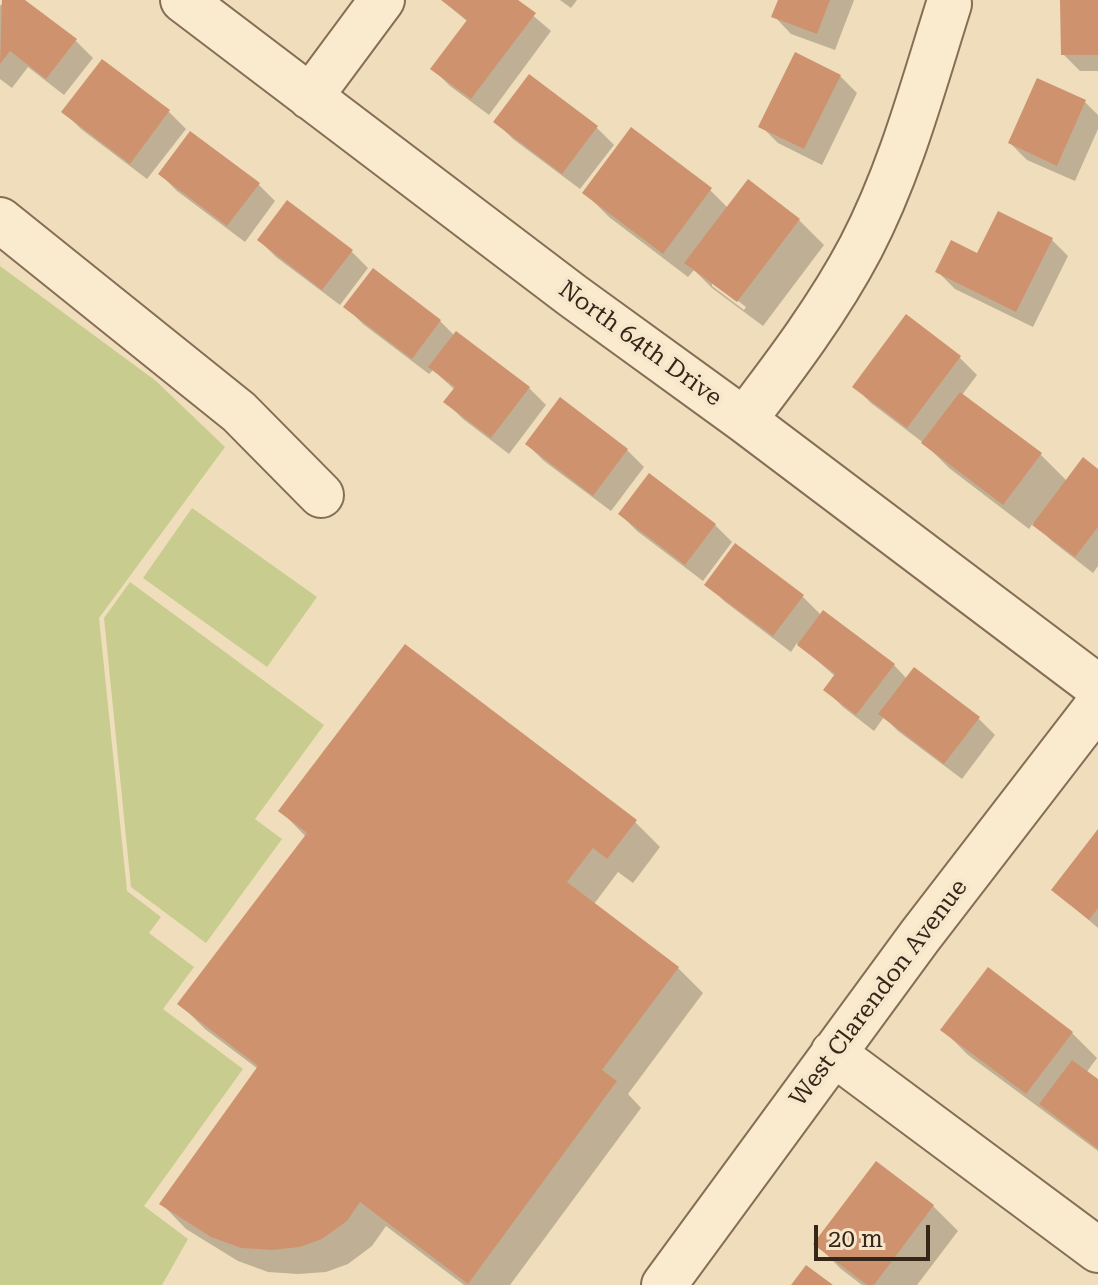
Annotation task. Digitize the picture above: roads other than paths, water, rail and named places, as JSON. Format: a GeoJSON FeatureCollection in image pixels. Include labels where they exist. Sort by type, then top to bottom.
{"type":"FeatureCollection","features":[{"type":"Feature","properties":{"kind":"street","name":"North 64th Drive"},"geometry":{"type":"LineString","coordinates":[[183,0],[573,296],[744,420],[1098,687]]}},
{"type":"Feature","properties":{"kind":"street"},"geometry":{"type":"LineString","coordinates":[[310,97],[382,0]]}},
{"type":"Feature","properties":{"kind":"street"},"geometry":{"type":"LineString","coordinates":[[744,420],[797,350],[861,247],[903,150],[949,4]]}},
{"type":"Feature","properties":{"kind":"street"},"geometry":{"type":"LineString","coordinates":[[0,220],[239,412],[321,495]]}},
{"type":"Feature","properties":{"kind":"street","name":"West Clarendon Avenue"},"geometry":{"type":"LineString","coordinates":[[664,1285],[833,1053],[1098,705]]}},
{"type":"Feature","properties":{"kind":"street"},"geometry":{"type":"LineString","coordinates":[[833,1053],[1098,1250]]}}]}
